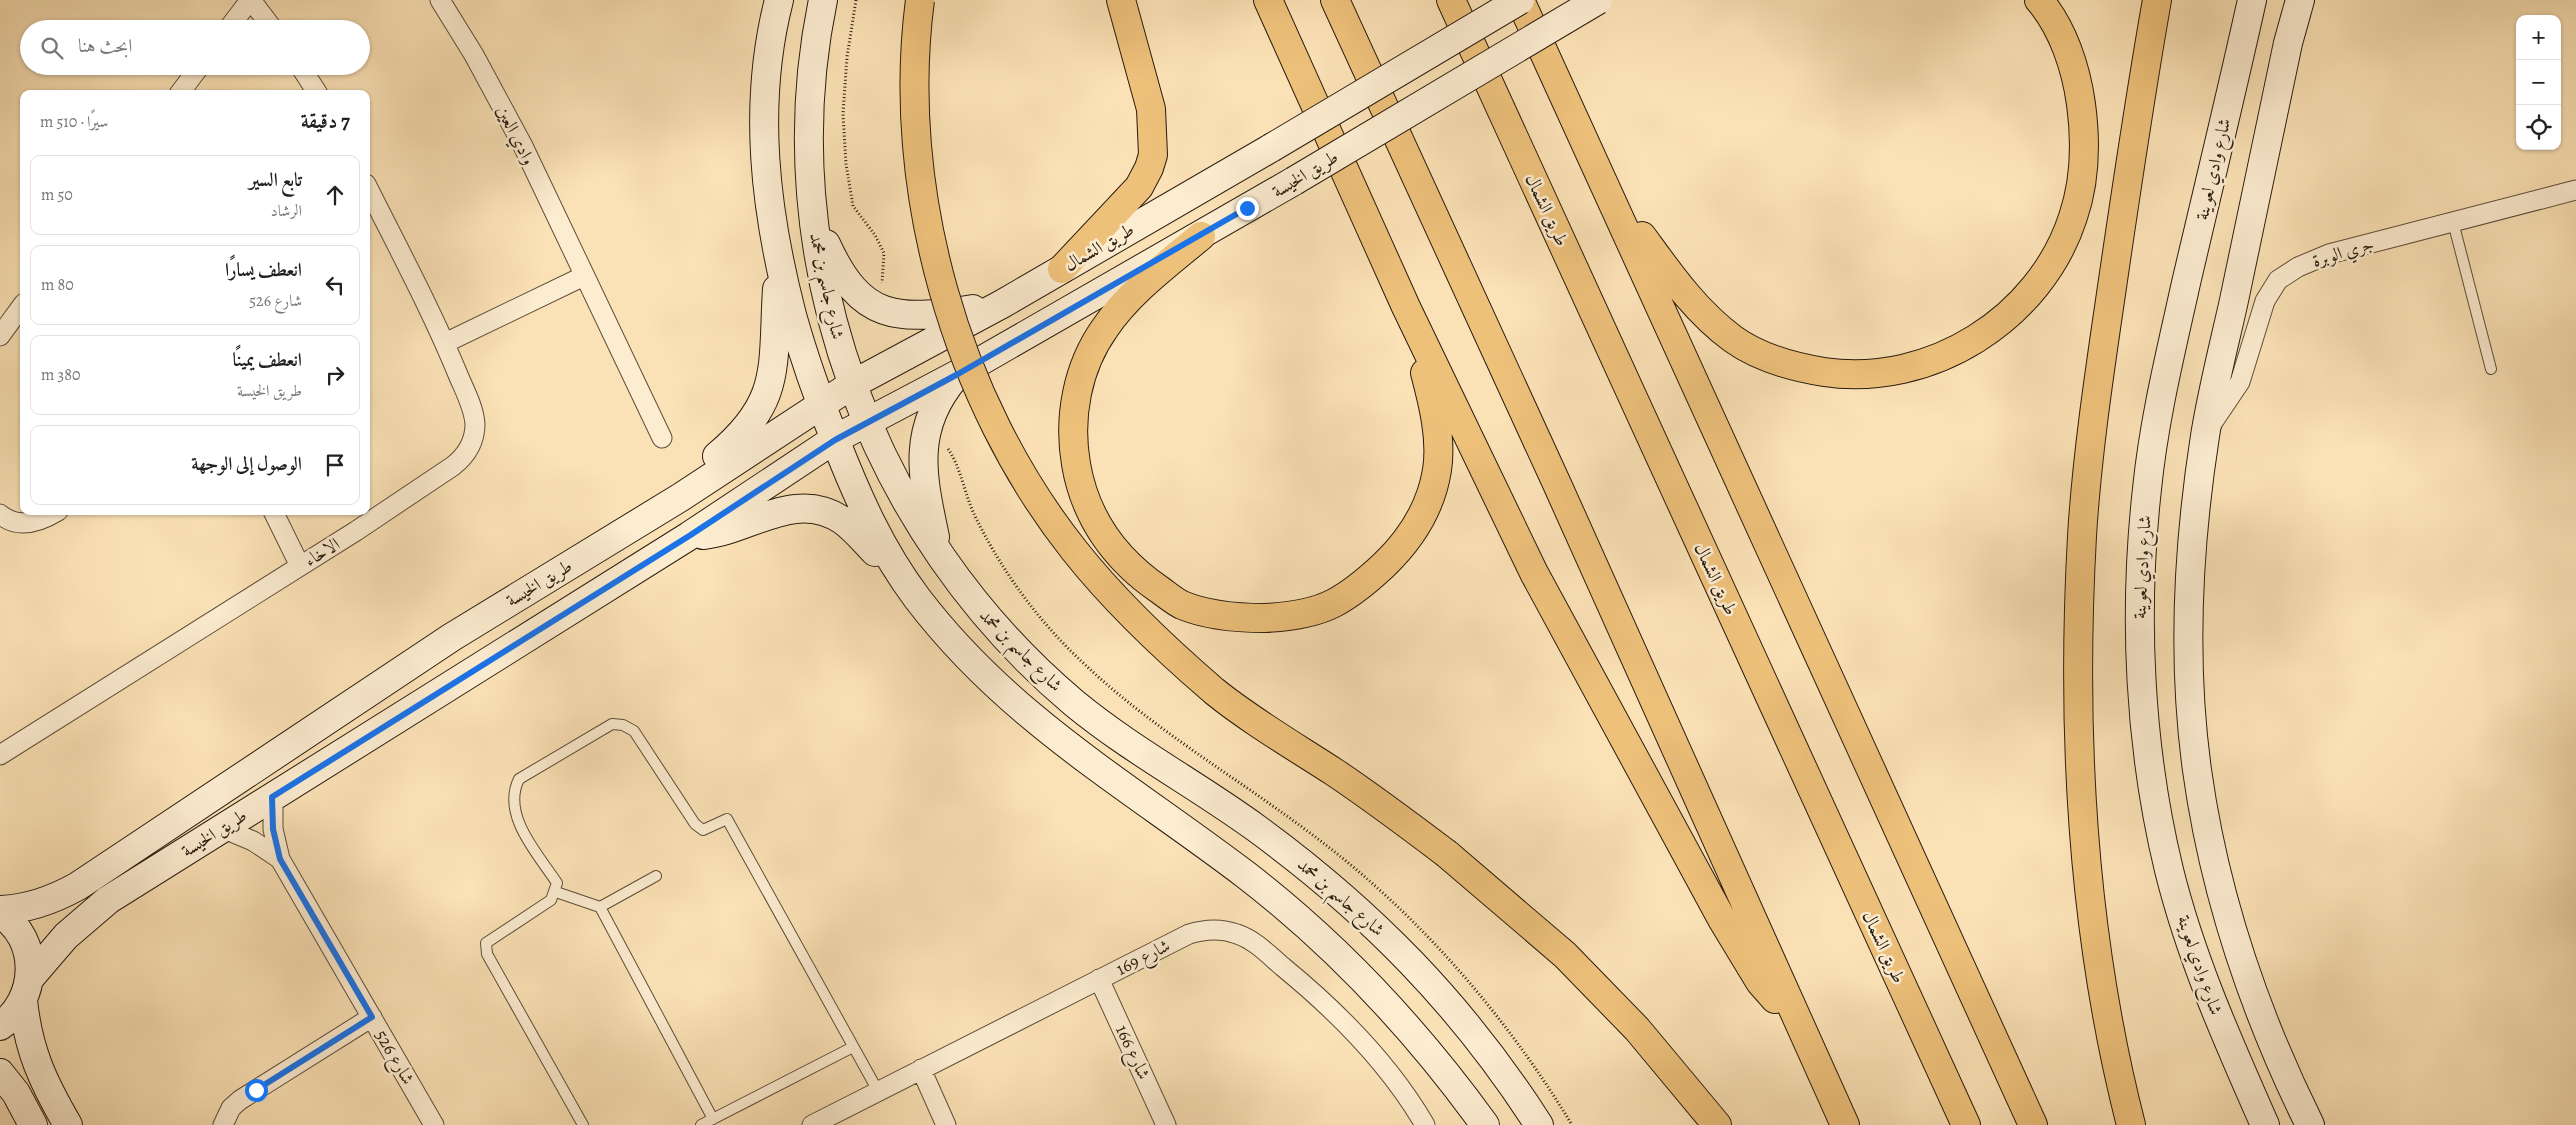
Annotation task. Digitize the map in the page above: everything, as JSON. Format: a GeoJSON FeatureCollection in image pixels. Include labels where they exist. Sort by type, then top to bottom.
{"type":"FeatureCollection","features":[{"type":"Feature","properties":{"kind":"highway"},"geometry":{"type":"LineString","coordinates":[[920,0],[914,80],[917,140],[928,229],[948,308],[972,376],[1001,436],[1045,509],[1073,549],[1105,587],[1152,636],[1217,692],[1395,814],[1448,854],[1564,955],[1637,1029],[1717,1125]]}},
{"type":"Feature","properties":{"kind":"highway"},"geometry":{"type":"LineString","coordinates":[[1062,269],[1139,187],[1149,168],[1152,155],[1151,109],[1121,0]]}},
{"type":"Feature","properties":{"kind":"highway"},"geometry":{"type":"LineString","coordinates":[[1268,0],[1406,307],[1534,573],[1719,913],[1760,982],[1776,1001],[1795,1016]]}},
{"type":"Feature","properties":{"kind":"highway"},"geometry":{"type":"LineString","coordinates":[[1335,0],[1557,484],[1845,1125]]}},
{"type":"Feature","properties":{"kind":"highway","name":"طريق الشمال"},"geometry":{"type":"LineString","coordinates":[[1451,0],[1966,1125]]}},
{"type":"Feature","properties":{"kind":"highway"},"geometry":{"type":"LineString","coordinates":[[1520,0],[1609,191],[2033,1125]]}},
{"type":"Feature","properties":{"kind":"highway"},"geometry":{"type":"LineString","coordinates":[[1609,191],[1696,307],[1734,340],[1788,364],[1834,373],[1880,373],[1932,362],[1979,338],[2023,300],[2052,262],[2073,217],[2080,187],[2084,140],[2078,85],[2063,40],[2039,0]]}},
{"type":"Feature","properties":{"kind":"highway"},"geometry":{"type":"LineString","coordinates":[[2131,1125],[2117,1072],[2097,946],[2081,813],[2077,692],[2082,534],[2107,321],[2157,0]]}},
{"type":"Feature","properties":{"kind":"highway"},"geometry":{"type":"LineString","coordinates":[[1201,236],[1138,291],[1104,328],[1084,367],[1074,406],[1073,444],[1079,481],[1090,512],[1108,542],[1137,574],[1181,604],[1233,618],[1284,617],[1332,604],[1365,583],[1402,547],[1428,505],[1437,469],[1438,442],[1432,398],[1406,307]]}},
{"type":"Feature","properties":{"kind":"main road"},"geometry":{"type":"LineString","coordinates":[[779,0],[768,56],[763,124],[767,191],[779,258],[797,332],[821,404],[866,517],[898,572],[960,649],[1014,702],[1048,732],[1244,874],[1323,940],[1395,1012],[1434,1057],[1485,1125]]}},
{"type":"Feature","properties":{"kind":"main road","name":"شارع جاسم بن محمد"},"geometry":{"type":"LineString","coordinates":[[823,0],[812,58],[808,121],[813,215],[828,300],[853,384],[867,422],[908,504],[940,556],[970,597],[1003,635],[1076,705],[1117,735],[1253,826],[1320,877],[1374,923],[1406,954],[1465,1021],[1492,1056],[1539,1125]]}},
{"type":"Feature","properties":{"kind":"main road","name":"طريق الشمال"},"geometry":{"type":"LineString","coordinates":[[821,404],[853,384],[1002,304],[1271,148],[1520,0]]}},
{"type":"Feature","properties":{"kind":"main road","name":"طريق الخيسة"},"geometry":{"type":"LineString","coordinates":[[0,1026],[16,1011],[27,989],[66,936],[108,900],[689,536],[835,440],[958,374],[1201,236],[1598,0]]}},
{"type":"Feature","properties":{"kind":"main road","name":"شارع وادي لعوينة"},"geometry":{"type":"LineString","coordinates":[[2252,0],[2159,408],[2146,495],[2141,548],[2139,631],[2147,738],[2158,816],[2169,868],[2188,938],[2211,1003],[2265,1125]]}},
{"type":"Feature","properties":{"kind":"main road"},"geometry":{"type":"LineString","coordinates":[[2295,0],[2288,43],[2206,432],[2196,507],[2189,616],[2190,686],[2197,769],[2211,845],[2232,929],[2268,1032],[2310,1125]]}},
{"type":"Feature","properties":{"kind":"main road"},"geometry":{"type":"LineString","coordinates":[[2288,43],[2300,0]]}},
{"type":"Feature","properties":{"kind":"main road"},"geometry":{"type":"LineString","coordinates":[[813,215],[842,277],[852,289],[877,308],[905,316],[919,317],[1002,304]]}},
{"type":"Feature","properties":{"kind":"main road"},"geometry":{"type":"LineString","coordinates":[[681,497],[710,462],[748,427],[766,397],[775,362],[779,258]]}},
{"type":"Feature","properties":{"kind":"main road"},"geometry":{"type":"LineString","coordinates":[[940,556],[924,486],[924,437],[940,398],[958,374]]}},
{"type":"Feature","properties":{"kind":"main road","name":"طريق الخيسة"},"geometry":{"type":"LineString","coordinates":[[0,910],[46,902],[78,886],[452,637],[681,497],[821,404]]}},
{"type":"Feature","properties":{"kind":"main road"},"geometry":{"type":"LineString","coordinates":[[689,536],[727,530],[784,509],[807,508],[841,520],[898,572]]}},
{"type":"Feature","properties":{"kind":"main road"},"geometry":{"type":"LineString","coordinates":[[0,914],[12,924],[25,943],[30,966],[27,989],[27,1032],[35,1063],[68,1125]]}},
{"type":"Feature","properties":{"kind":"main road"},"geometry":{"type":"LineString","coordinates":[[0,1073],[16,1093],[33,1125]]}},
{"type":"Feature","properties":{"kind":"street"},"geometry":{"type":"LineString","coordinates":[[235,20],[251,0],[266,20]]}},
{"type":"Feature","properties":{"kind":"street","name":"وادي العين"},"geometry":{"type":"LineString","coordinates":[[440,0],[474,55],[522,146],[662,438]]}},
{"type":"Feature","properties":{"kind":"street"},"geometry":{"type":"LineString","coordinates":[[182,90],[193,75]]}},
{"type":"Feature","properties":{"kind":"street"},"geometry":{"type":"LineString","coordinates":[[306,75],[315,90]]}},
{"type":"Feature","properties":{"kind":"street","name":"جري الوبرة"},"geometry":{"type":"LineString","coordinates":[[2206,432],[2240,382],[2265,301],[2278,280],[2298,267],[2329,254],[2576,190]]}},
{"type":"Feature","properties":{"kind":"street","name":"الاخاء"},"geometry":{"type":"LineString","coordinates":[[0,755],[300,566],[463,458],[470,447],[475,428],[472,410],[445,343],[370,192]]}},
{"type":"Feature","properties":{"kind":"street"},"geometry":{"type":"LineString","coordinates":[[445,343],[584,276]]}},
{"type":"Feature","properties":{"kind":"street"},"geometry":{"type":"LineString","coordinates":[[0,336],[20,308]]}},
{"type":"Feature","properties":{"kind":"street"},"geometry":{"type":"LineString","coordinates":[[0,514],[17,523],[31,523],[44,520],[52,515]]}},
{"type":"Feature","properties":{"kind":"street"},"geometry":{"type":"LineString","coordinates":[[276,515],[300,566]]}},
{"type":"Feature","properties":{"kind":"street","name":"شارع 526"},"geometry":{"type":"LineString","coordinates":[[272,797],[273,829],[280,859],[434,1125]]}},
{"type":"Feature","properties":{"kind":"street","name":"شارع 526"},"geometry":{"type":"LineString","coordinates":[[222,828],[253,841],[280,859]]}},
{"type":"Feature","properties":{"kind":"street","name":"شارع 169"},"geometry":{"type":"LineString","coordinates":[[812,1125],[1189,934],[1200,930],[1224,930],[1247,938],[1294,976],[1348,1026],[1396,1082],[1425,1125]]}},
{"type":"Feature","properties":{"kind":"street","name":"شارع 166"},"geometry":{"type":"LineString","coordinates":[[1099,979],[1166,1125]]}},
{"type":"Feature","properties":{"kind":"street"},"geometry":{"type":"LineString","coordinates":[[222,1125],[231,1108],[240,1100],[372,1017]]}},
{"type":"Feature","properties":{"kind":"street"},"geometry":{"type":"LineString","coordinates":[[921,1069],[946,1125]]}},
{"type":"Feature","properties":{"kind":"lane"},"geometry":{"type":"LineString","coordinates":[[2453,222],[2491,369]]}},
{"type":"Feature","properties":{"kind":"lane"},"geometry":{"type":"LineString","coordinates":[[583,1125],[487,954],[486,942],[551,900],[556,892],[557,883],[519,825],[513,789],[519,779],[612,724],[623,725],[634,731],[695,824],[703,830],[727,819],[878,1091]]}},
{"type":"Feature","properties":{"kind":"lane"},"geometry":{"type":"LineString","coordinates":[[600,906],[656,876]]}},
{"type":"Feature","properties":{"kind":"lane"},"geometry":{"type":"LineString","coordinates":[[556,892],[600,906],[713,1119]]}},
{"type":"Feature","properties":{"kind":"lane"},"geometry":{"type":"LineString","coordinates":[[701,1125],[853,1047]]}},
{"type":"Feature","properties":{"kind":"path"},"geometry":{"type":"LineString","coordinates":[[856,0],[847,57],[843,114],[846,164],[853,206],[875,235],[884,253],[877,308]]}},
{"type":"Feature","properties":{"kind":"path"},"geometry":{"type":"LineString","coordinates":[[924,437],[940,442],[952,454],[965,495],[1001,563],[1046,624],[1076,657],[1135,708],[1319,840],[1382,894],[1433,945],[1480,997],[1541,1076],[1572,1125]]}},
{"type":"Feature","properties":{"kind":"route"},"geometry":{"type":"LineString","coordinates":[[256,1090],[372,1017],[280,859],[273,829],[272,797],[689,536],[835,440],[958,374],[1247,208]]}}]}
